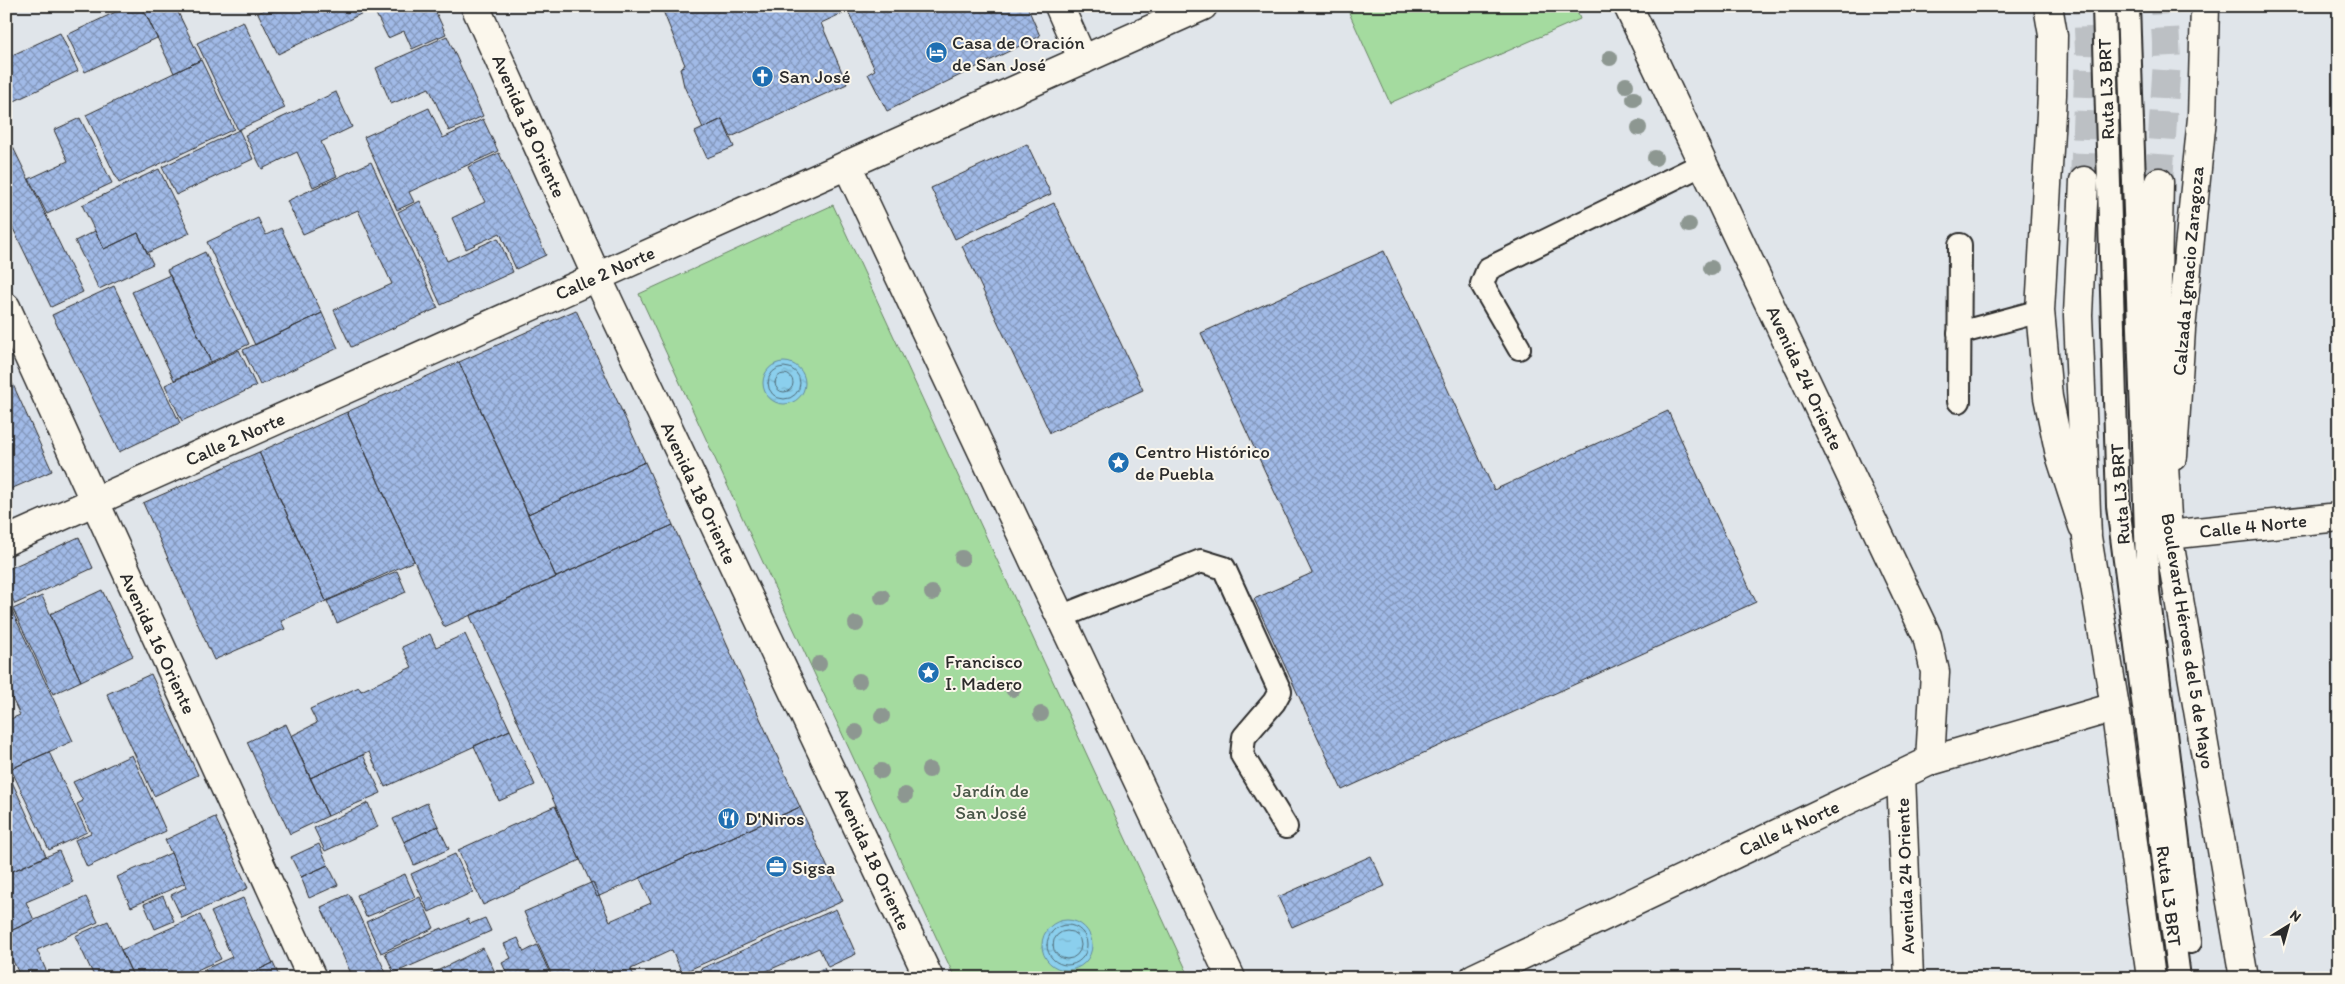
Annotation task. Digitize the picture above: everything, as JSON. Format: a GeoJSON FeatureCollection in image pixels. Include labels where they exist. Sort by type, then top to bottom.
{"type":"FeatureCollection","features":[{"type":"Feature","properties":{"kind":"street","name":"Avenida 18 Oriente"},"geometry":{"type":"LineString","coordinates":[[474,6],[597,277],[929,978]]}},
{"type":"Feature","properties":{"kind":"street"},"geometry":{"type":"LineString","coordinates":[[1059,6],[1083,60]]}},
{"type":"Feature","properties":{"kind":"street","name":"Calle 2 Norte"},"geometry":{"type":"LineString","coordinates":[[6,541],[1203,6]]}},
{"type":"Feature","properties":{"kind":"street","name":"Avenida 24 Oriente"},"geometry":{"type":"LineString","coordinates":[[1628,6],[1927,636],[1935,672],[1930,761]]}},
{"type":"Feature","properties":{"kind":"street"},"geometry":{"type":"LineString","coordinates":[[2048,6],[2053,35],[2052,95],[2040,311],[2048,397],[2060,455],[2087,537]]}},
{"type":"Feature","properties":{"kind":"street","name":"Calzada Ignacio Zaragoza"},"geometry":{"type":"LineString","coordinates":[[2168,535],[2181,329],[2202,118],[2205,6]]}},
{"type":"Feature","properties":{"kind":"street"},"geometry":{"type":"LineString","coordinates":[[847,165],[1231,978]]}},
{"type":"Feature","properties":{"kind":"street"},"geometry":{"type":"LineString","coordinates":[[2084,181],[2078,315],[2087,537],[2114,707],[2151,978]]}},
{"type":"Feature","properties":{"kind":"street","name":"Boulevard Héroes del 5 de Mayo"},"geometry":{"type":"LineString","coordinates":[[2159,182],[2156,325],[2168,535],[2244,978]]}},
{"type":"Feature","properties":{"kind":"street","name":"Avenida 16 Oriente"},"geometry":{"type":"LineString","coordinates":[[6,307],[312,978]]}},
{"type":"Feature","properties":{"kind":"street","name":"Calle 4 Norte"},"geometry":{"type":"LineString","coordinates":[[2168,535],[2339,517]]}},
{"type":"Feature","properties":{"kind":"street","name":"Calle 4 Norte"},"geometry":{"type":"LineString","coordinates":[[1474,978],[1930,761],[2114,707]]}},
{"type":"Feature","properties":{"kind":"street","name":"Avenida 24 Oriente"},"geometry":{"type":"LineString","coordinates":[[1901,774],[1909,978]]}},
{"type":"Feature","properties":{"kind":"lane","name":"Ruta L3 BRT"},"geometry":{"type":"LineString","coordinates":[[2104,6],[2118,506],[2179,978]]}},
{"type":"Feature","properties":{"kind":"lane","name":"Ruta L3 BRT"},"geometry":{"type":"LineString","coordinates":[[2128,6],[2148,591],[2194,978]]}},
{"type":"Feature","properties":{"kind":"lane"},"geometry":{"type":"LineString","coordinates":[[1519,348],[1482,284],[1488,269],[1703,164]]}},
{"type":"Feature","properties":{"kind":"lane"},"geometry":{"type":"LineString","coordinates":[[1958,401],[1960,245]]}},
{"type":"Feature","properties":{"kind":"lane"},"geometry":{"type":"LineString","coordinates":[[1959,333],[2040,311]]}},
{"type":"Feature","properties":{"kind":"lane"},"geometry":{"type":"LineString","coordinates":[[1060,617],[1201,561],[1224,568],[1280,691],[1274,702],[1244,737],[1242,755],[1286,827]]}},
{"type":"Feature","properties":{"kind":"green space"},"geometry":{"type":"Polygon","coordinates":[[[1346,6],[1575,6],[1580,19],[1390,103],[1346,6]]]}},
{"type":"Feature","properties":{"kind":"green space","name":"Jardín de San José"},"geometry":{"type":"Polygon","coordinates":[[[833,205],[1190,978],[955,978],[639,294],[833,205]]]}},
{"type":"Feature","properties":{"kind":"water"},"geometry":{"type":"Polygon","coordinates":[[[784,362],[799,368],[805,383],[799,398],[784,404],[769,398],[763,383],[769,368],[784,362]]]}},
{"type":"Feature","properties":{"kind":"water"},"geometry":{"type":"Polygon","coordinates":[[[1067,920],[1077,922],[1085,927],[1090,935],[1092,945],[1090,955],[1085,963],[1077,968],[1067,970],[1057,968],[1049,963],[1044,955],[1042,945],[1044,935],[1049,927],[1057,922],[1067,920]]]}},
{"type":"Feature","properties":{"kind":"building"},"geometry":{"type":"Polygon","coordinates":[[[128,6],[142,6],[157,38],[85,72],[67,35],[128,6]]]}},
{"type":"Feature","properties":{"kind":"building"},"geometry":{"type":"Polygon","coordinates":[[[142,6],[175,6],[201,60],[174,73],[142,6]]]}},
{"type":"Feature","properties":{"kind":"building"},"geometry":{"type":"Polygon","coordinates":[[[272,6],[370,6],[371,9],[278,54],[258,13],[272,6]]]}},
{"type":"Feature","properties":{"kind":"building"},"geometry":{"type":"Polygon","coordinates":[[[372,6],[433,6],[446,34],[412,49],[404,31],[388,38],[372,6]]]}},
{"type":"Feature","properties":{"kind":"building","name":"San José"},"geometry":{"type":"Polygon","coordinates":[[[661,6],[858,6],[821,23],[847,84],[731,137],[722,119],[703,128],[684,86],[680,68],[685,65],[661,6]]]}},
{"type":"Feature","properties":{"kind":"building","name":"Casa de Oración de San José"},"geometry":{"type":"Polygon","coordinates":[[[859,6],[1027,6],[1040,36],[887,111],[868,74],[875,70],[848,11],[859,6]]]}},
{"type":"Feature","properties":{"kind":"building"},"geometry":{"type":"Polygon","coordinates":[[[243,21],[285,108],[238,130],[197,43],[243,21]]]}},
{"type":"Feature","properties":{"kind":"building"},"geometry":{"type":"Polygon","coordinates":[[[60,33],[78,71],[6,105],[6,58],[60,33]]]}},
{"type":"Feature","properties":{"kind":"building"},"geometry":{"type":"Polygon","coordinates":[[[447,36],[483,116],[449,131],[429,88],[391,104],[376,68],[447,36]]]}},
{"type":"Feature","properties":{"kind":"building"},"geometry":{"type":"Polygon","coordinates":[[[201,60],[234,129],[119,183],[86,115],[201,60]]]}},
{"type":"Feature","properties":{"kind":"building"},"geometry":{"type":"Polygon","coordinates":[[[336,92],[352,127],[321,142],[337,176],[313,187],[297,152],[262,169],[245,135],[336,92]]]}},
{"type":"Feature","properties":{"kind":"building"},"geometry":{"type":"Polygon","coordinates":[[[429,108],[443,138],[483,119],[498,151],[409,192],[414,202],[397,210],[364,137],[429,108]]]}},
{"type":"Feature","properties":{"kind":"building"},"geometry":{"type":"Polygon","coordinates":[[[80,118],[112,183],[47,214],[29,179],[68,161],[54,130],[80,118]]]}},
{"type":"Feature","properties":{"kind":"building"},"geometry":{"type":"Polygon","coordinates":[[[722,119],[734,147],[707,158],[695,132],[722,119]]]}},
{"type":"Feature","properties":{"kind":"building"},"geometry":{"type":"Polygon","coordinates":[[[239,130],[253,159],[176,195],[162,167],[239,130]]]}},
{"type":"Feature","properties":{"kind":"building"},"geometry":{"type":"Polygon","coordinates":[[[10,141],[83,292],[51,307],[6,214],[6,143],[10,141]]]}},
{"type":"Feature","properties":{"kind":"building"},"geometry":{"type":"Polygon","coordinates":[[[1027,144],[1051,194],[955,239],[931,188],[1027,144]]]}},
{"type":"Feature","properties":{"kind":"building"},"geometry":{"type":"Polygon","coordinates":[[[499,153],[546,255],[516,269],[500,233],[466,249],[452,218],[485,202],[468,167],[499,153]]]}},
{"type":"Feature","properties":{"kind":"building"},"geometry":{"type":"Polygon","coordinates":[[[371,162],[438,308],[351,347],[334,310],[392,284],[358,210],[303,234],[287,201],[371,162]]]}},
{"type":"Feature","properties":{"kind":"building"},"geometry":{"type":"Polygon","coordinates":[[[159,169],[190,233],[147,253],[138,233],[104,249],[82,205],[159,169]]]}},
{"type":"Feature","properties":{"kind":"building"},"geometry":{"type":"Polygon","coordinates":[[[420,201],[447,261],[498,238],[513,272],[441,305],[398,212],[420,201]]]}},
{"type":"Feature","properties":{"kind":"building"},"geometry":{"type":"Polygon","coordinates":[[[1054,203],[1143,390],[1050,433],[962,246],[1054,203]]]}},
{"type":"Feature","properties":{"kind":"building"},"geometry":{"type":"Polygon","coordinates":[[[258,218],[266,235],[281,228],[322,313],[255,345],[207,242],[258,218]]]}},
{"type":"Feature","properties":{"kind":"building"},"geometry":{"type":"Polygon","coordinates":[[[95,231],[104,249],[138,233],[153,264],[99,289],[75,241],[95,231]]]}},
{"type":"Feature","properties":{"kind":"building"},"geometry":{"type":"Polygon","coordinates":[[[1384,251],[1494,490],[1668,411],[1756,602],[1342,790],[1254,599],[1312,573],[1201,333],[1384,251]]]}},
{"type":"Feature","properties":{"kind":"building"},"geometry":{"type":"Polygon","coordinates":[[[205,252],[249,344],[211,362],[167,270],[205,252]]]}},
{"type":"Feature","properties":{"kind":"building"},"geometry":{"type":"Polygon","coordinates":[[[170,275],[211,362],[174,380],[132,292],[170,275]]]}},
{"type":"Feature","properties":{"kind":"building"},"geometry":{"type":"Polygon","coordinates":[[[114,286],[180,423],[119,452],[52,315],[114,286]]]}},
{"type":"Feature","properties":{"kind":"building"},"geometry":{"type":"Polygon","coordinates":[[[576,310],[645,462],[528,514],[459,362],[576,310]]]}},
{"type":"Feature","properties":{"kind":"building"},"geometry":{"type":"Polygon","coordinates":[[[322,313],[338,348],[260,385],[243,350],[322,313]]]}},
{"type":"Feature","properties":{"kind":"building"},"geometry":{"type":"Polygon","coordinates":[[[239,350],[256,386],[182,421],[165,385],[239,350]]]}},
{"type":"Feature","properties":{"kind":"building"},"geometry":{"type":"Polygon","coordinates":[[[459,362],[556,577],[444,627],[347,412],[459,362]]]}},
{"type":"Feature","properties":{"kind":"building"},"geometry":{"type":"Polygon","coordinates":[[[6,369],[52,471],[6,491],[6,369]]]}},
{"type":"Feature","properties":{"kind":"building"},"geometry":{"type":"Polygon","coordinates":[[[347,412],[414,561],[326,601],[259,452],[347,412]]]}},
{"type":"Feature","properties":{"kind":"building"},"geometry":{"type":"Polygon","coordinates":[[[259,452],[326,601],[281,621],[285,629],[214,660],[143,503],[259,452]]]}},
{"type":"Feature","properties":{"kind":"building"},"geometry":{"type":"Polygon","coordinates":[[[645,462],[673,525],[556,577],[528,514],[645,462]]]}},
{"type":"Feature","properties":{"kind":"building"},"geometry":{"type":"Polygon","coordinates":[[[673,525],[800,807],[597,897],[470,616],[673,525]]]}},
{"type":"Feature","properties":{"kind":"building"},"geometry":{"type":"Polygon","coordinates":[[[79,537],[93,568],[15,604],[6,585],[6,570],[79,537]]]}},
{"type":"Feature","properties":{"kind":"building"},"geometry":{"type":"Polygon","coordinates":[[[397,571],[406,592],[337,623],[327,601],[397,571]]]}},
{"type":"Feature","properties":{"kind":"building"},"geometry":{"type":"Polygon","coordinates":[[[102,590],[133,656],[81,681],[50,614],[102,590]]]}},
{"type":"Feature","properties":{"kind":"building"},"geometry":{"type":"Polygon","coordinates":[[[42,596],[81,681],[53,694],[13,609],[42,596]]]}},
{"type":"Feature","properties":{"kind":"building"},"geometry":{"type":"Polygon","coordinates":[[[6,598],[73,741],[6,771],[6,721],[20,715],[6,686],[6,598]]]}},
{"type":"Feature","properties":{"kind":"building"},"geometry":{"type":"Polygon","coordinates":[[[430,634],[436,647],[465,634],[510,730],[385,787],[369,752],[310,778],[291,736],[317,723],[310,709],[359,687],[361,691],[412,667],[402,647],[430,634]]]}},
{"type":"Feature","properties":{"kind":"building"},"geometry":{"type":"Polygon","coordinates":[[[151,674],[198,775],[154,796],[107,694],[151,674]]]}},
{"type":"Feature","properties":{"kind":"building"},"geometry":{"type":"Polygon","coordinates":[[[286,724],[328,816],[290,834],[247,742],[286,724]]]}},
{"type":"Feature","properties":{"kind":"building"},"geometry":{"type":"Polygon","coordinates":[[[510,730],[535,785],[499,801],[474,746],[510,730]]]}},
{"type":"Feature","properties":{"kind":"building"},"geometry":{"type":"Polygon","coordinates":[[[49,752],[87,832],[49,850],[11,769],[49,752]]]}},
{"type":"Feature","properties":{"kind":"building"},"geometry":{"type":"Polygon","coordinates":[[[132,755],[166,831],[87,867],[75,840],[91,833],[77,804],[83,801],[73,782],[132,755]]]}},
{"type":"Feature","properties":{"kind":"building"},"geometry":{"type":"Polygon","coordinates":[[[363,755],[381,793],[328,816],[310,778],[363,755]]]}},
{"type":"Feature","properties":{"kind":"building"},"geometry":{"type":"Polygon","coordinates":[[[8,773],[46,856],[6,874],[6,774],[8,773]]]}},
{"type":"Feature","properties":{"kind":"building"},"geometry":{"type":"Polygon","coordinates":[[[368,803],[378,827],[325,851],[314,828],[368,803]]]}},
{"type":"Feature","properties":{"kind":"building"},"geometry":{"type":"Polygon","coordinates":[[[427,803],[438,826],[404,842],[393,819],[427,803]]]}},
{"type":"Feature","properties":{"kind":"building"},"geometry":{"type":"Polygon","coordinates":[[[555,806],[580,860],[483,905],[458,850],[555,806]]]}},
{"type":"Feature","properties":{"kind":"building"},"geometry":{"type":"Polygon","coordinates":[[[800,807],[843,901],[682,973],[672,950],[631,969],[635,978],[553,978],[524,912],[593,882],[610,921],[651,903],[640,878],[800,807]]]}},
{"type":"Feature","properties":{"kind":"building"},"geometry":{"type":"Polygon","coordinates":[[[215,817],[248,888],[182,918],[171,895],[187,887],[165,840],[215,817]]]}},
{"type":"Feature","properties":{"kind":"building"},"geometry":{"type":"Polygon","coordinates":[[[438,826],[449,849],[414,865],[404,842],[438,826]]]}},
{"type":"Feature","properties":{"kind":"building"},"geometry":{"type":"Polygon","coordinates":[[[319,844],[328,865],[301,877],[291,857],[319,844]]]}},
{"type":"Feature","properties":{"kind":"building"},"geometry":{"type":"Polygon","coordinates":[[[59,851],[73,882],[26,902],[34,920],[6,933],[6,874],[59,851]]]}},
{"type":"Feature","properties":{"kind":"building"},"geometry":{"type":"Polygon","coordinates":[[[171,853],[185,883],[131,907],[117,877],[171,853]]]}},
{"type":"Feature","properties":{"kind":"building"},"geometry":{"type":"Polygon","coordinates":[[[455,854],[473,892],[429,912],[411,874],[455,854]]]}},
{"type":"Feature","properties":{"kind":"building"},"geometry":{"type":"Polygon","coordinates":[[[1371,856],[1385,886],[1292,927],[1278,897],[1371,856]]]}},
{"type":"Feature","properties":{"kind":"building"},"geometry":{"type":"Polygon","coordinates":[[[328,865],[338,885],[309,898],[301,877],[328,865]]]}},
{"type":"Feature","properties":{"kind":"building"},"geometry":{"type":"Polygon","coordinates":[[[405,874],[415,897],[366,917],[357,895],[405,874]]]}},
{"type":"Feature","properties":{"kind":"building"},"geometry":{"type":"Polygon","coordinates":[[[349,894],[387,978],[353,978],[321,907],[349,894]]]}},
{"type":"Feature","properties":{"kind":"building"},"geometry":{"type":"Polygon","coordinates":[[[163,896],[174,921],[155,929],[144,904],[163,896]]]}},
{"type":"Feature","properties":{"kind":"building"},"geometry":{"type":"Polygon","coordinates":[[[86,897],[98,922],[37,950],[49,977],[21,978],[6,946],[6,933],[86,897]]]}},
{"type":"Feature","properties":{"kind":"building"},"geometry":{"type":"Polygon","coordinates":[[[420,897],[434,928],[381,953],[366,922],[420,897]]]}},
{"type":"Feature","properties":{"kind":"building"},"geometry":{"type":"Polygon","coordinates":[[[243,898],[273,963],[241,978],[210,978],[205,969],[232,957],[211,912],[243,898]]]}},
{"type":"Feature","properties":{"kind":"building"},"geometry":{"type":"Polygon","coordinates":[[[836,909],[856,954],[828,967],[819,948],[751,978],[704,978],[700,969],[836,909]]]}},
{"type":"Feature","properties":{"kind":"building"},"geometry":{"type":"Polygon","coordinates":[[[200,915],[221,959],[180,978],[134,978],[121,950],[200,915]]]}},
{"type":"Feature","properties":{"kind":"building"},"geometry":{"type":"Polygon","coordinates":[[[485,918],[491,931],[394,973],[385,953],[442,928],[443,930],[468,919],[470,924],[485,918]]]}},
{"type":"Feature","properties":{"kind":"building"},"geometry":{"type":"Polygon","coordinates":[[[108,921],[134,978],[95,978],[75,936],[108,921]]]}},
{"type":"Feature","properties":{"kind":"building"},"geometry":{"type":"Polygon","coordinates":[[[518,938],[524,952],[537,945],[552,978],[509,978],[502,963],[511,958],[504,944],[518,938]]]}},
{"type":"Feature","properties":{"kind":"building"},"geometry":{"type":"Polygon","coordinates":[[[483,948],[494,970],[480,978],[431,978],[429,975],[483,948]]]}},
{"type":"Feature","properties":{"kind":"building"},"geometry":{"type":"Polygon","coordinates":[[[273,963],[280,978],[241,978],[273,963]]]}},
{"type":"Feature","properties":{"kind":"building"},"geometry":{"type":"Polygon","coordinates":[[[824,968],[828,978],[802,978],[824,968]]]}},
{"type":"Feature","properties":{"kind":"tunnel"},"geometry":{"type":"LineString","coordinates":[[2084,181],[2089,51],[2087,6]]}},
{"type":"Feature","properties":{"kind":"tunnel"},"geometry":{"type":"LineString","coordinates":[[2159,182],[2167,61],[2164,6]]}},
{"type":"Feature","properties":{"kind":"place","name":"Casa de Oración de San José"},"geometry":{"type":"Point","coordinates":[936,53]}},
{"type":"Feature","properties":{"kind":"place","name":"San José"},"geometry":{"type":"Point","coordinates":[763,76]}},
{"type":"Feature","properties":{"kind":"place","name":"Centro Histórico de Puebla"},"geometry":{"type":"Point","coordinates":[1119,462]}},
{"type":"Feature","properties":{"kind":"place","name":"Francisco I. Madero"},"geometry":{"type":"Point","coordinates":[929,672]}},
{"type":"Feature","properties":{"kind":"place","name":"D'Niros"},"geometry":{"type":"Point","coordinates":[729,818]}},
{"type":"Feature","properties":{"kind":"place","name":"Sigsa"},"geometry":{"type":"Point","coordinates":[776,867]}}]}
